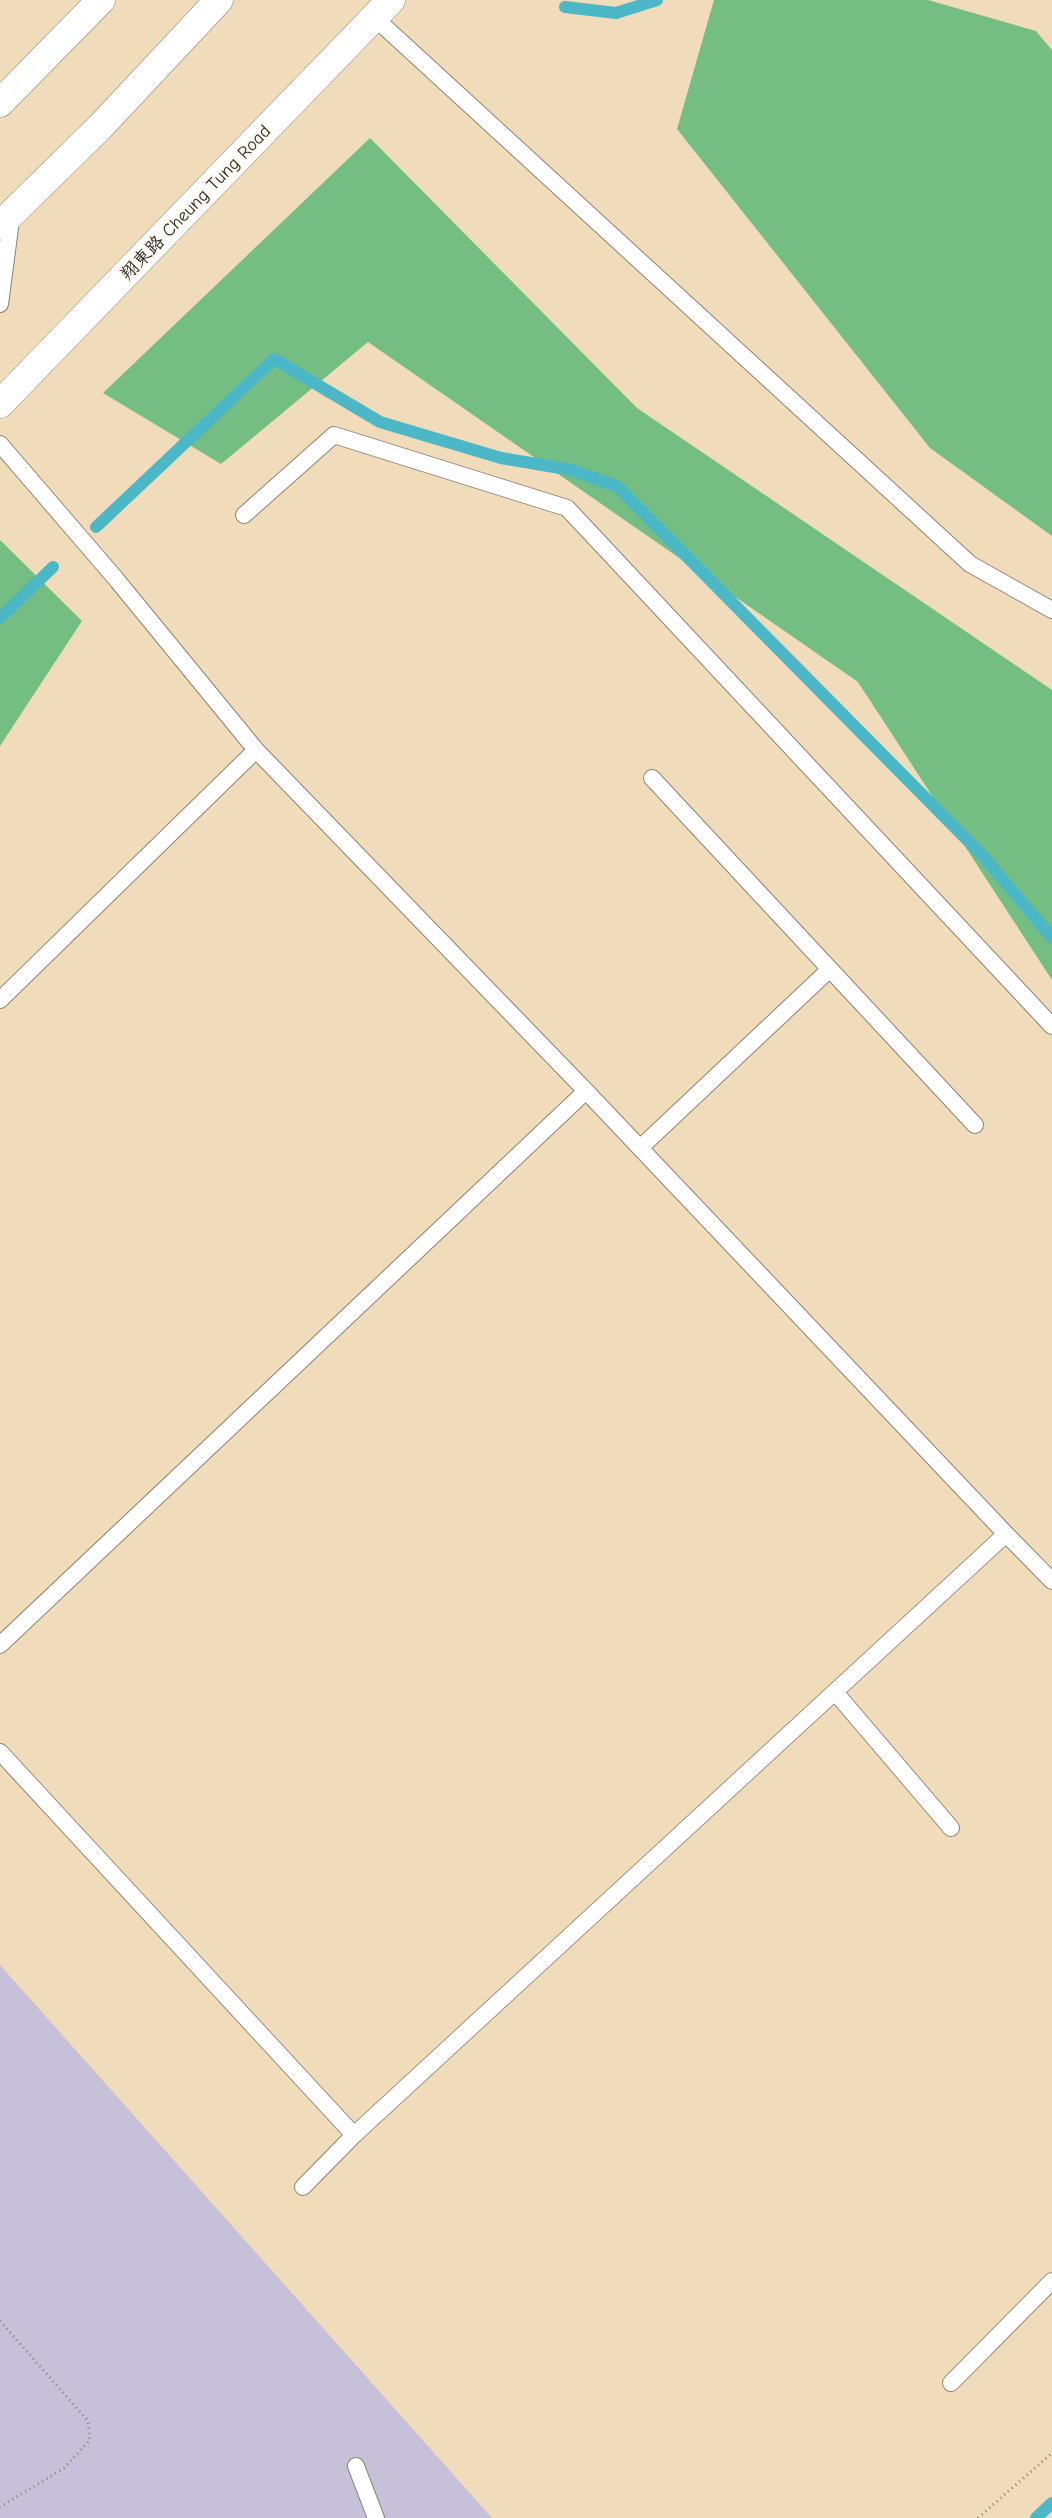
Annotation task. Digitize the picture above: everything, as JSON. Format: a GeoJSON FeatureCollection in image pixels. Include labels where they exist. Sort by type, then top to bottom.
{"type":"FeatureCollection","features":[{"type":"Feature","properties":{"kind":"main road"},"geometry":{"type":"LineString","coordinates":[[0,103],[101,0]]}},
{"type":"Feature","properties":{"kind":"main road"},"geometry":{"type":"LineString","coordinates":[[6,219],[100,127],[219,0]]}},
{"type":"Feature","properties":{"kind":"main road","name":"翔東路 Cheung Tung Road"},"geometry":{"type":"LineString","coordinates":[[0,404],[383,9]]}},
{"type":"Feature","properties":{"kind":"lane"},"geometry":{"type":"LineString","coordinates":[[383,9],[970,564],[1052,610]]}},
{"type":"Feature","properties":{"kind":"lane"},"geometry":{"type":"LineString","coordinates":[[0,304],[6,219]]}},
{"type":"Feature","properties":{"kind":"lane"},"geometry":{"type":"LineString","coordinates":[[244,515],[334,435],[567,508],[1052,1026]]}},
{"type":"Feature","properties":{"kind":"lane"},"geometry":{"type":"LineString","coordinates":[[0,444],[116,580],[256,750],[586,1091],[1052,1581]]}},
{"type":"Feature","properties":{"kind":"lane"},"geometry":{"type":"LineString","coordinates":[[0,1000],[256,750]]}},
{"type":"Feature","properties":{"kind":"lane"},"geometry":{"type":"LineString","coordinates":[[652,778],[975,1125]]}},
{"type":"Feature","properties":{"kind":"lane"},"geometry":{"type":"LineString","coordinates":[[640,1148],[830,969]]}},
{"type":"Feature","properties":{"kind":"lane"},"geometry":{"type":"LineString","coordinates":[[0,1644],[586,1091]]}},
{"type":"Feature","properties":{"kind":"lane"},"geometry":{"type":"LineString","coordinates":[[303,2187],[354,2135],[1006,1534]]}},
{"type":"Feature","properties":{"kind":"lane"},"geometry":{"type":"LineString","coordinates":[[835,1692],[951,1828]]}},
{"type":"Feature","properties":{"kind":"lane"},"geometry":{"type":"LineString","coordinates":[[0,1752],[354,2135]]}},
{"type":"Feature","properties":{"kind":"lane"},"geometry":{"type":"LineString","coordinates":[[951,2383],[1052,2281]]}},
{"type":"Feature","properties":{"kind":"lane"},"geometry":{"type":"LineString","coordinates":[[356,2466],[376,2518]]}},
{"type":"Feature","properties":{"kind":"path"},"geometry":{"type":"LineString","coordinates":[[0,2321],[88,2421],[90,2440],[64,2468],[0,2507]]}},
{"type":"Feature","properties":{"kind":"path"},"geometry":{"type":"LineString","coordinates":[[978,2518],[1052,2453]]}},
{"type":"Feature","properties":{"kind":"shaded area"},"geometry":{"type":"Polygon","coordinates":[[[0,1965],[492,2518],[0,2518],[0,1965]]]}},
{"type":"Feature","properties":{"kind":"green space"},"geometry":{"type":"Polygon","coordinates":[[[714,0],[928,0],[1036,31],[1052,50],[1052,536],[930,448],[677,129],[714,0]]]}},
{"type":"Feature","properties":{"kind":"green space"},"geometry":{"type":"Polygon","coordinates":[[[370,138],[637,408],[1052,690],[1052,980],[858,682],[368,342],[221,464],[103,393],[370,138]]]}},
{"type":"Feature","properties":{"kind":"green space"},"geometry":{"type":"Polygon","coordinates":[[[0,540],[82,621],[0,746],[0,540]]]}},
{"type":"Feature","properties":{"kind":"waterway"},"geometry":{"type":"LineString","coordinates":[[565,7],[616,13],[657,0]]}},
{"type":"Feature","properties":{"kind":"waterway"},"geometry":{"type":"LineString","coordinates":[[96,527],[274,359],[380,422],[501,458],[572,470],[618,487],[983,856],[1052,938]]}},
{"type":"Feature","properties":{"kind":"waterway"},"geometry":{"type":"LineString","coordinates":[[0,618],[53,567]]}},
{"type":"Feature","properties":{"kind":"waterway"},"geometry":{"type":"LineString","coordinates":[[1036,2518],[1052,2503]]}}]}
